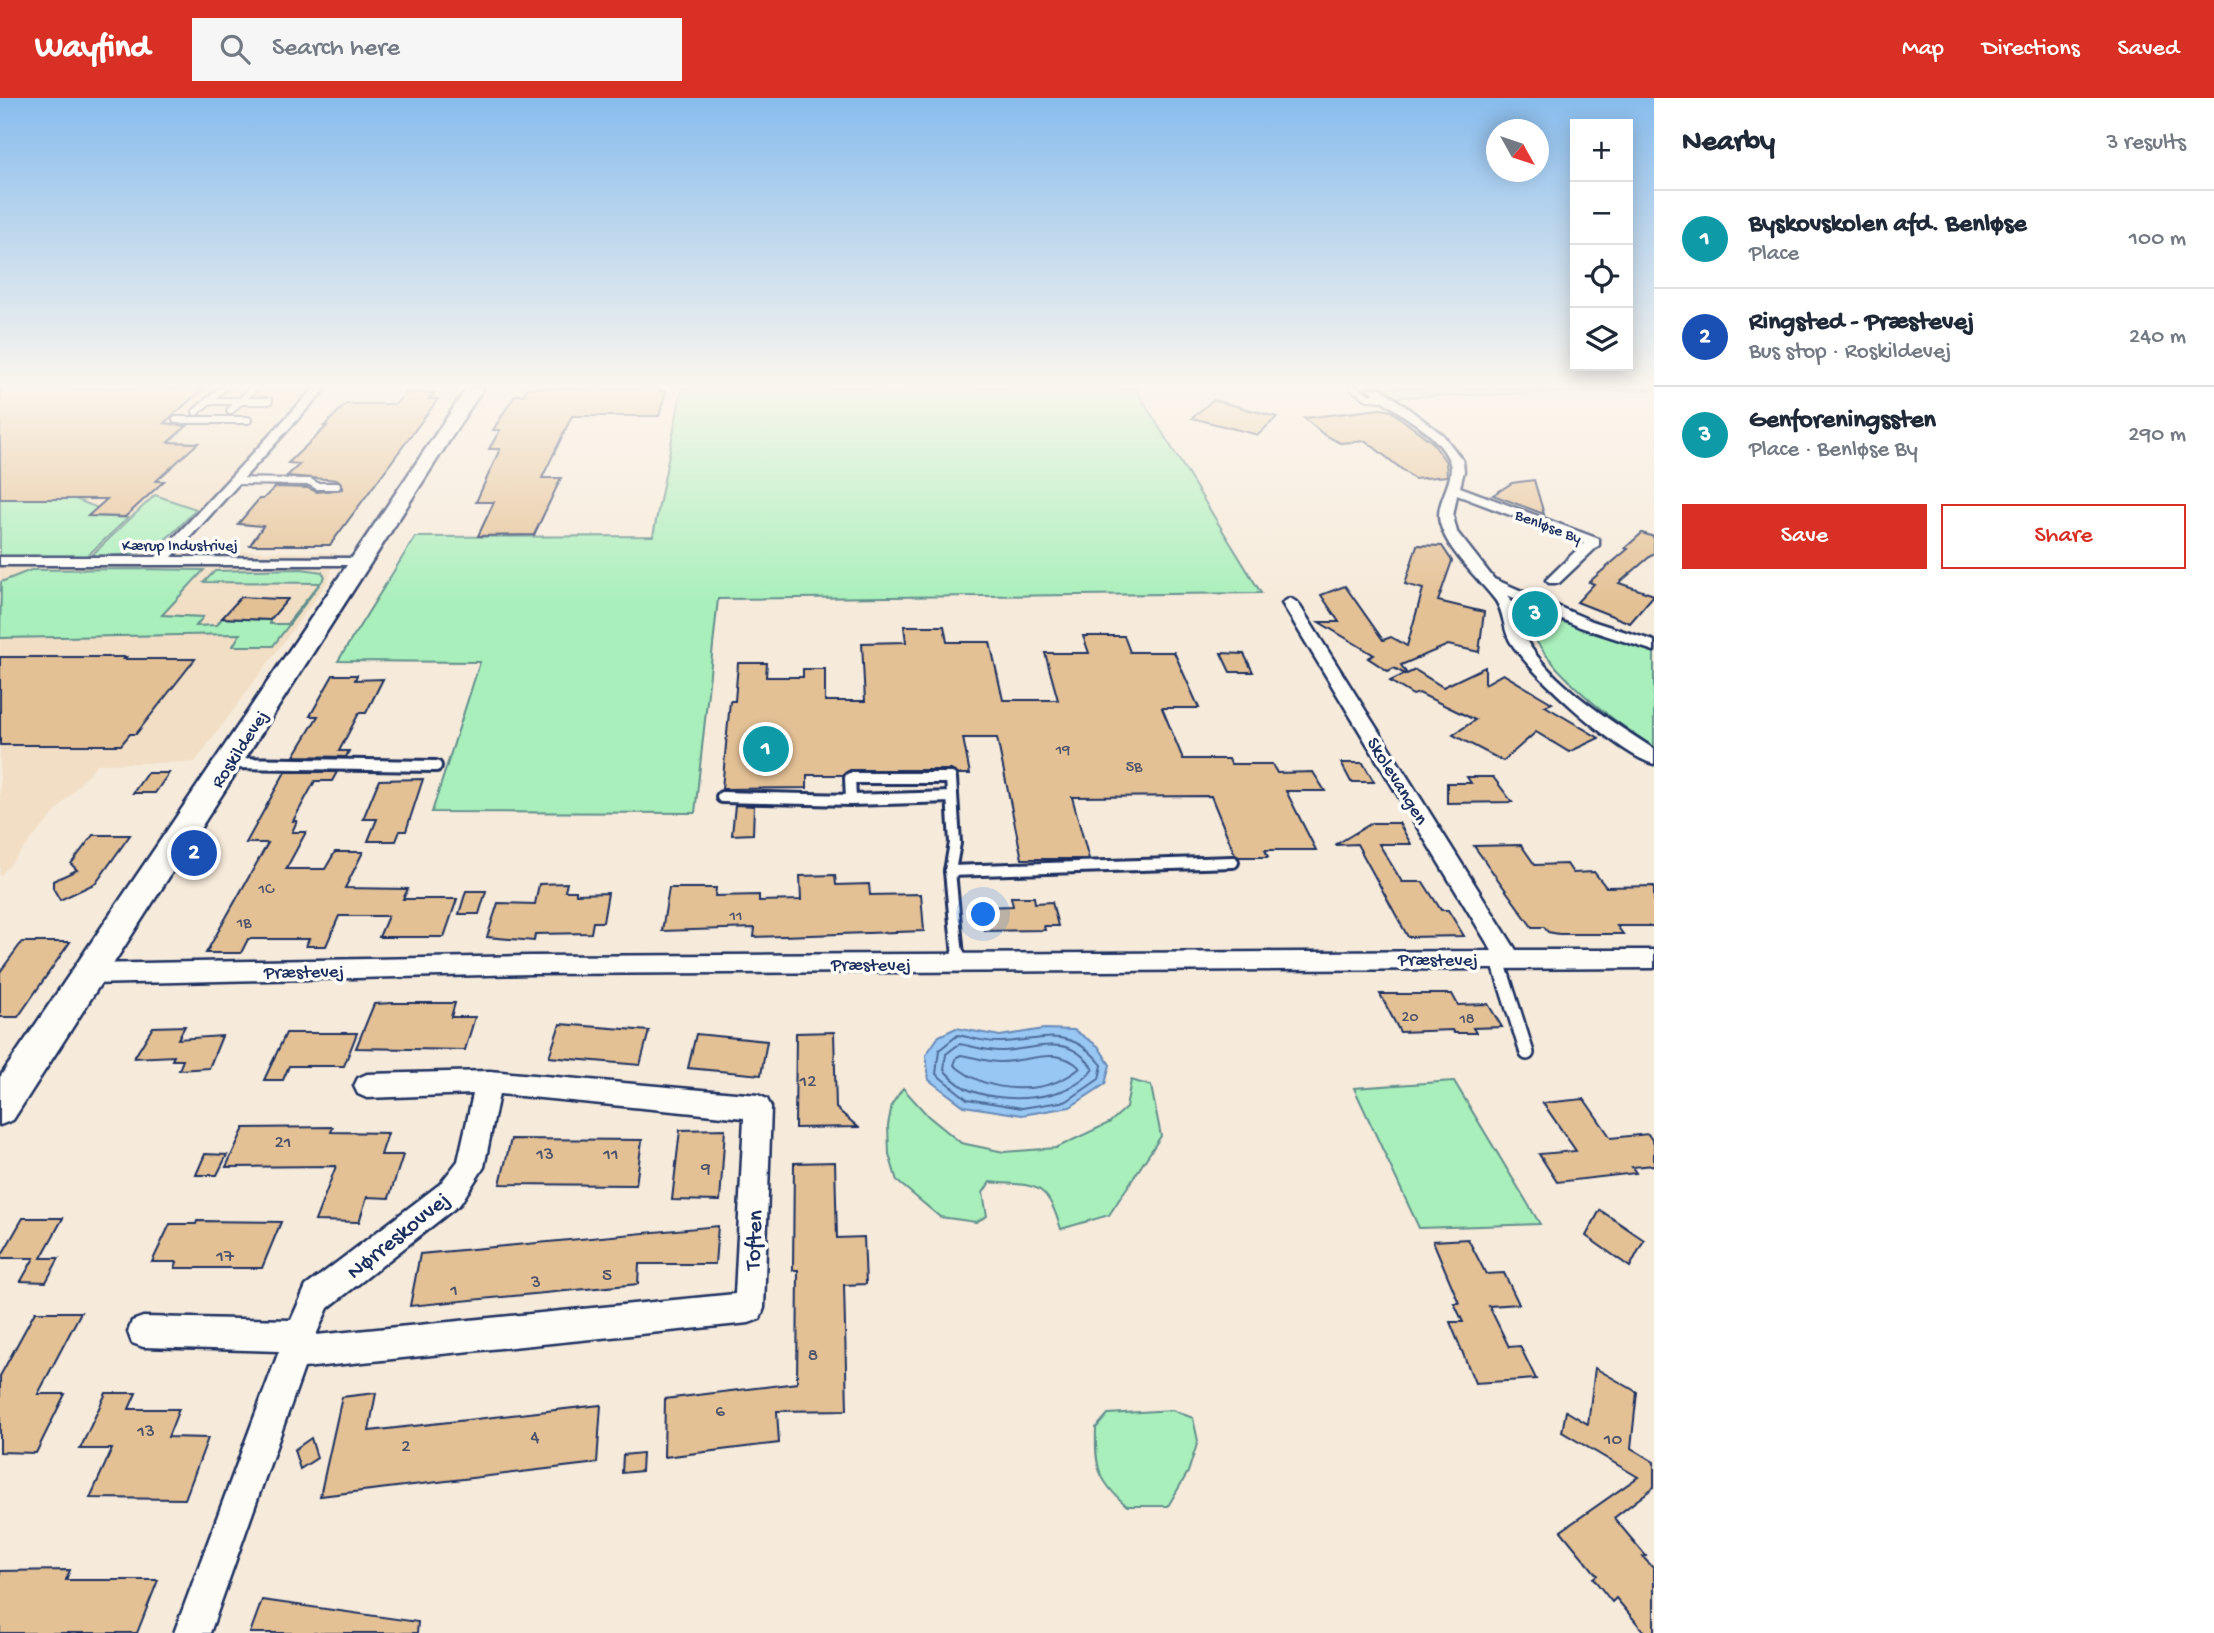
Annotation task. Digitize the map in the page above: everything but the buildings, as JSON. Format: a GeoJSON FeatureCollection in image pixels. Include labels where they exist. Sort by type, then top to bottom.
{"type":"FeatureCollection","features":[{"type":"Feature","properties":{"kind":"street"},"geometry":{"type":"LineString","coordinates":[[159,562],[252,460]]}},
{"type":"Feature","properties":{"kind":"street","name":"Roskildevej"},"geometry":{"type":"LineString","coordinates":[[0,1108],[428,460]]}},
{"type":"Feature","properties":{"kind":"street"},"geometry":{"type":"LineString","coordinates":[[1456,460],[1458,463],[1446,509],[1448,523],[1457,541],[1506,604],[1518,640],[1536,663],[1584,708],[1654,758]]}},
{"type":"Feature","properties":{"kind":"street","name":"Benløse By"},"geometry":{"type":"LineString","coordinates":[[1452,488],[1594,542],[1555,580]]}},
{"type":"Feature","properties":{"kind":"street","name":"Kærup Industrivej"},"geometry":{"type":"LineString","coordinates":[[4,565],[360,562]]}},
{"type":"Feature","properties":{"kind":"street"},"geometry":{"type":"LineString","coordinates":[[1488,580],[1529,601],[1586,624],[1654,646]]}},
{"type":"Feature","properties":{"kind":"street"},"geometry":{"type":"LineString","coordinates":[[1506,604],[1529,601]]}},
{"type":"Feature","properties":{"kind":"street","name":"Skolevangen"},"geometry":{"type":"LineString","coordinates":[[1290,603],[1503,958]]}},
{"type":"Feature","properties":{"kind":"street","name":"Præstevej"},"geometry":{"type":"LineString","coordinates":[[88,974],[531,965],[1654,959]]}},
{"type":"Feature","properties":{"kind":"street","name":"Toften"},"geometry":{"type":"LineString","coordinates":[[297,1344],[749,1308],[758,1107],[489,1082],[368,1086]]}},
{"type":"Feature","properties":{"kind":"street","name":"Nørreskovvej"},"geometry":{"type":"LineString","coordinates":[[192,1633],[297,1344],[317,1297],[450,1194],[470,1167],[489,1082]]}},
{"type":"Feature","properties":{"kind":"street"},"geometry":{"type":"LineString","coordinates":[[143,1332],[297,1344]]}},
{"type":"Feature","properties":{"kind":"lane"},"geometry":{"type":"LineString","coordinates":[[232,481],[310,482],[317,486],[337,486]]}},
{"type":"Feature","properties":{"kind":"lane"},"geometry":{"type":"LineString","coordinates":[[228,763],[436,766]]}},
{"type":"Feature","properties":{"kind":"lane"},"geometry":{"type":"LineString","coordinates":[[850,800],[849,778],[951,778],[955,843],[950,871],[959,962]]}},
{"type":"Feature","properties":{"kind":"lane"},"geometry":{"type":"LineString","coordinates":[[722,797],[850,800],[952,797]]}},
{"type":"Feature","properties":{"kind":"lane"},"geometry":{"type":"LineString","coordinates":[[950,871],[1233,862]]}},
{"type":"Feature","properties":{"kind":"lane"},"geometry":{"type":"LineString","coordinates":[[1503,958],[1527,1053]]}},
{"type":"Feature","properties":{"kind":"shaded area"},"geometry":{"type":"Polygon","coordinates":[[[0,460],[248,460],[155,549],[336,553],[329,580],[195,762],[97,764],[0,876],[0,460]]]}},
{"type":"Feature","properties":{"kind":"green space"},"geometry":{"type":"Polygon","coordinates":[[[668,460],[1179,460],[1261,593],[718,599],[695,813],[432,812],[480,662],[338,661],[415,537],[653,536],[668,460]]]}},
{"type":"Feature","properties":{"kind":"green space"},"geometry":{"type":"Polygon","coordinates":[[[155,495],[196,509],[172,534],[151,548],[126,555],[91,556],[155,495]]]}},
{"type":"Feature","properties":{"kind":"green space"},"geometry":{"type":"Polygon","coordinates":[[[0,499],[75,499],[98,508],[89,516],[128,518],[87,556],[0,556],[0,499]]]}},
{"type":"Feature","properties":{"kind":"green space"},"geometry":{"type":"Polygon","coordinates":[[[302,569],[322,572],[325,577],[273,646],[233,646],[240,634],[0,638],[1,582],[31,570],[204,570],[162,615],[203,617],[196,626],[217,625],[222,618],[270,620],[270,624],[287,624],[320,583],[204,582],[215,571],[302,569]]]}},
{"type":"Feature","properties":{"kind":"green space"},"geometry":{"type":"Polygon","coordinates":[[[1523,620],[1576,623],[1654,651],[1654,747],[1580,692],[1549,658],[1523,620]]]}},
{"type":"Feature","properties":{"kind":"green space"},"geometry":{"type":"Polygon","coordinates":[[[1131,1080],[1151,1086],[1161,1136],[1109,1215],[1061,1229],[1044,1193],[1029,1186],[990,1182],[983,1193],[987,1216],[976,1222],[940,1217],[897,1181],[889,1154],[888,1125],[892,1104],[903,1088],[928,1116],[961,1143],[1004,1152],[1056,1148],[1109,1123],[1126,1108],[1131,1080]]]}},
{"type":"Feature","properties":{"kind":"green space"},"geometry":{"type":"Polygon","coordinates":[[[1454,1081],[1540,1224],[1419,1228],[1354,1088],[1454,1081]]]}},
{"type":"Feature","properties":{"kind":"green space"},"geometry":{"type":"Polygon","coordinates":[[[1172,1410],[1193,1418],[1198,1441],[1188,1472],[1168,1506],[1127,1506],[1109,1488],[1100,1471],[1096,1453],[1096,1428],[1108,1414],[1172,1410]]]}},
{"type":"Feature","properties":{"kind":"water"},"geometry":{"type":"Polygon","coordinates":[[[956,1028],[1000,1036],[1044,1029],[1074,1030],[1098,1046],[1110,1065],[1105,1084],[1070,1107],[1022,1115],[964,1106],[929,1080],[926,1055],[939,1036],[956,1028]]]}},
{"type":"Feature","properties":{"kind":"place","name":"Genforeningssten"},"geometry":{"type":"Point","coordinates":[1535,614]}},
{"type":"Feature","properties":{"kind":"place","name":"Byskovskolen afd. Benløse"},"geometry":{"type":"Point","coordinates":[766,749]}},
{"type":"Feature","properties":{"kind":"place","name":"Ringsted - Præstevej"},"geometry":{"type":"Point","coordinates":[194,853]}}]}
